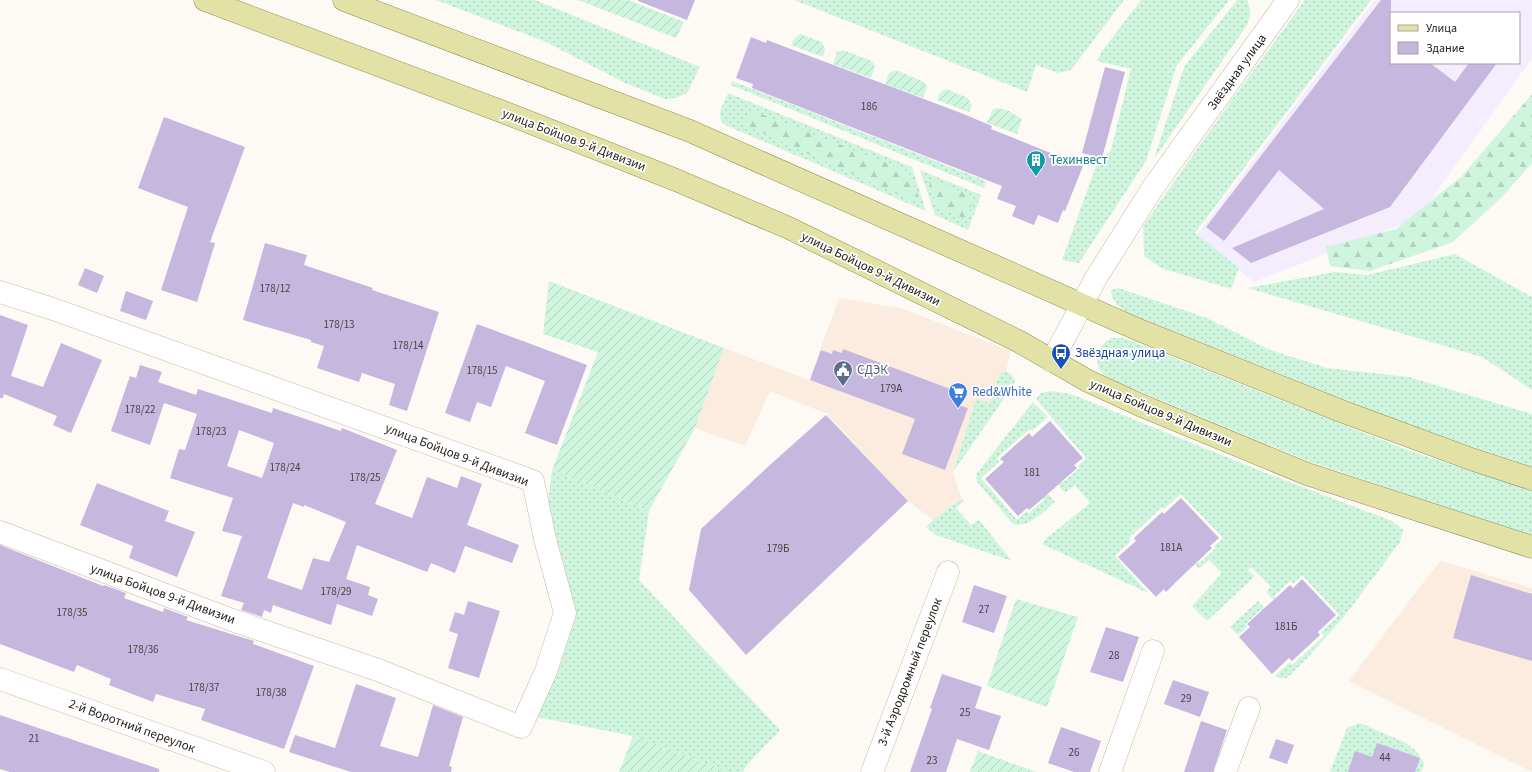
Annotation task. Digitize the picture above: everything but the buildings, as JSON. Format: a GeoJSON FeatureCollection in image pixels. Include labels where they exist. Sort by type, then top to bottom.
{"type":"FeatureCollection","features":[{"type":"Feature","properties":{"kind":"main road","name":"улица Бойцов 9-й Дивизии"},"geometry":{"type":"LineString","coordinates":[[205,0],[510,115],[676,180],[789,228],[1018,341],[1088,381],[1119,396],[1307,474],[1532,548]]}},
{"type":"Feature","properties":{"kind":"main road"},"geometry":{"type":"LineString","coordinates":[[344,0],[690,131],[1016,274],[1139,330],[1341,412],[1471,459],[1532,479]]}},
{"type":"Feature","properties":{"kind":"street","name":"Звёздная улица"},"geometry":{"type":"LineString","coordinates":[[1052,361],[1096,278],[1152,189],[1288,0]]}},
{"type":"Feature","properties":{"kind":"street","name":"улица Бойцов 9-й Дивизии"},"geometry":{"type":"LineString","coordinates":[[0,292],[53,309],[533,481],[545,539],[566,613],[546,671],[521,727],[378,670],[232,620],[0,532]]}},
{"type":"Feature","properties":{"kind":"street","name":"3-й Аэродромный переулок"},"geometry":{"type":"LineString","coordinates":[[872,772],[948,572]]}},
{"type":"Feature","properties":{"kind":"street"},"geometry":{"type":"LineString","coordinates":[[1110,772],[1153,651]]}},
{"type":"Feature","properties":{"kind":"street","name":"2-й Воротний переулок"},"geometry":{"type":"LineString","coordinates":[[0,679],[264,772]]}},
{"type":"Feature","properties":{"kind":"street"},"geometry":{"type":"LineString","coordinates":[[1225,772],[1249,708]]}},
{"type":"Feature","properties":{"kind":"shaded area"},"geometry":{"type":"Polygon","coordinates":[[[1375,0],[1532,0],[1532,58],[1418,218],[1254,282],[1196,236],[1375,0]]]}},
{"type":"Feature","properties":{"kind":"shaded area"},"geometry":{"type":"Polygon","coordinates":[[[839,298],[901,308],[1011,351],[1006,371],[1000,373],[990,403],[976,399],[953,472],[962,499],[933,520],[908,501],[827,414],[770,391],[745,446],[695,428],[724,348],[809,380],[839,298]]]}},
{"type":"Feature","properties":{"kind":"shaded area"},"geometry":{"type":"Polygon","coordinates":[[[1441,561],[1532,588],[1532,772],[1349,681],[1441,561]]]}},
{"type":"Feature","properties":{"kind":"green space"},"geometry":{"type":"Polygon","coordinates":[[[436,0],[535,0],[700,67],[687,93],[676,98],[665,99],[623,82],[546,42],[436,0]]]}},
{"type":"Feature","properties":{"kind":"green space"},"geometry":{"type":"Polygon","coordinates":[[[578,0],[628,0],[684,22],[676,38],[578,0]]]}},
{"type":"Feature","properties":{"kind":"green space"},"geometry":{"type":"Polygon","coordinates":[[[794,0],[1124,0],[1071,70],[1058,73],[1036,65],[1027,92],[794,0]]]}},
{"type":"Feature","properties":{"kind":"green space"},"geometry":{"type":"Polygon","coordinates":[[[1141,0],[1229,0],[1177,65],[1146,161],[1079,263],[1062,260],[1097,164],[1111,150],[1131,69],[1097,61],[1102,51],[1141,0]]]}},
{"type":"Feature","properties":{"kind":"green space"},"geometry":{"type":"Polygon","coordinates":[[[1237,0],[1247,0],[1250,11],[1249,21],[1154,159],[1184,67],[1237,0]]]}},
{"type":"Feature","properties":{"kind":"green space"},"geometry":{"type":"Polygon","coordinates":[[[1305,0],[1371,0],[1195,233],[1239,268],[1231,289],[1161,268],[1144,256],[1143,226],[1231,101],[1305,0]]]}},
{"type":"Feature","properties":{"kind":"green space"},"geometry":{"type":"Polygon","coordinates":[[[800,34],[822,42],[825,50],[823,57],[791,45],[794,38],[800,34]]]}},
{"type":"Feature","properties":{"kind":"green space"},"geometry":{"type":"Polygon","coordinates":[[[843,50],[872,61],[875,67],[871,78],[833,64],[837,52],[843,50]]]}},
{"type":"Feature","properties":{"kind":"green space"},"geometry":{"type":"Polygon","coordinates":[[[896,70],[924,82],[927,87],[923,98],[885,84],[889,73],[896,70]]]}},
{"type":"Feature","properties":{"kind":"green space"},"geometry":{"type":"Polygon","coordinates":[[[732,81],[986,181],[984,188],[731,85],[732,81]]]}},
{"type":"Feature","properties":{"kind":"green space"},"geometry":{"type":"Polygon","coordinates":[[[946,89],[968,98],[972,106],[969,112],[937,100],[940,93],[946,89]]]}},
{"type":"Feature","properties":{"kind":"green space"},"geometry":{"type":"Polygon","coordinates":[[[728,93],[912,167],[926,211],[725,125],[720,118],[720,114],[728,93]]]}},
{"type":"Feature","properties":{"kind":"green space"},"geometry":{"type":"Polygon","coordinates":[[[1532,94],[1532,163],[1502,197],[1453,242],[1370,271],[1330,266],[1326,247],[1396,229],[1462,176],[1532,94]]]}},
{"type":"Feature","properties":{"kind":"green space"},"geometry":{"type":"Polygon","coordinates":[[[998,108],[1009,111],[1022,119],[1017,134],[987,123],[993,109],[998,108]]]}},
{"type":"Feature","properties":{"kind":"green space"},"geometry":{"type":"Polygon","coordinates":[[[751,110],[908,171],[922,205],[744,125],[751,110]]]}},
{"type":"Feature","properties":{"kind":"green space"},"geometry":{"type":"Polygon","coordinates":[[[920,170],[981,195],[968,230],[935,215],[920,170]]]}},
{"type":"Feature","properties":{"kind":"green space"},"geometry":{"type":"Polygon","coordinates":[[[928,179],[974,196],[967,220],[937,207],[928,179]]]}},
{"type":"Feature","properties":{"kind":"green space"},"geometry":{"type":"Polygon","coordinates":[[[1455,254],[1532,297],[1532,390],[1482,357],[1248,288],[1334,272],[1367,275],[1455,254]]]}},
{"type":"Feature","properties":{"kind":"green space"},"geometry":{"type":"Polygon","coordinates":[[[549,281],[724,348],[695,428],[649,511],[552,470],[598,352],[543,334],[549,281]]]}},
{"type":"Feature","properties":{"kind":"green space"},"geometry":{"type":"Polygon","coordinates":[[[1118,288],[1207,318],[1270,350],[1327,368],[1409,377],[1532,414],[1532,467],[1405,424],[1128,313],[1112,298],[1111,290],[1118,288]]]}},
{"type":"Feature","properties":{"kind":"green space"},"geometry":{"type":"Polygon","coordinates":[[[1111,338],[1124,338],[1410,451],[1532,491],[1532,536],[1311,462],[1114,381],[1103,374],[1097,359],[1100,349],[1106,341],[1111,338]]]}},
{"type":"Feature","properties":{"kind":"green space"},"geometry":{"type":"Polygon","coordinates":[[[1006,371],[1011,374],[1015,380],[1014,384],[953,472],[976,399],[990,403],[1000,373],[1006,371]]]}},
{"type":"Feature","properties":{"kind":"green space"},"geometry":{"type":"Polygon","coordinates":[[[1052,391],[1071,394],[1271,475],[1392,521],[1403,530],[1400,542],[1343,618],[1307,658],[1287,678],[1275,676],[1289,663],[1292,665],[1324,636],[1321,632],[1339,615],[1302,575],[1293,584],[1290,581],[1274,596],[1276,598],[1274,600],[1266,592],[1271,587],[1251,567],[1248,570],[1255,576],[1207,621],[1192,606],[1222,573],[1209,560],[1199,569],[1195,564],[1198,562],[1200,563],[1216,548],[1214,546],[1223,538],[1181,494],[1164,509],[1162,507],[1129,538],[1131,541],[1115,556],[1148,593],[1042,544],[1047,538],[1090,503],[1075,485],[1065,493],[1058,484],[1062,481],[1063,482],[1080,468],[1078,466],[1086,458],[1036,399],[1041,393],[1052,391]]]}},
{"type":"Feature","properties":{"kind":"green space"},"geometry":{"type":"Polygon","coordinates":[[[1033,402],[1048,417],[1032,431],[1030,429],[997,458],[999,462],[981,478],[1017,520],[1027,511],[1029,513],[1044,500],[1043,497],[1047,493],[1055,502],[1036,518],[1025,524],[1019,525],[1013,524],[978,483],[976,478],[977,473],[1033,402]]]}},
{"type":"Feature","properties":{"kind":"green space"},"geometry":{"type":"Polygon","coordinates":[[[552,470],[649,511],[639,580],[780,730],[747,765],[743,772],[729,772],[633,736],[537,717],[575,617],[548,502],[552,470]]]}},
{"type":"Feature","properties":{"kind":"green space"},"geometry":{"type":"Polygon","coordinates":[[[962,499],[964,501],[956,508],[971,525],[979,520],[1012,561],[936,535],[926,527],[933,520],[962,499]]]}},
{"type":"Feature","properties":{"kind":"green space"},"geometry":{"type":"Polygon","coordinates":[[[1016,599],[1078,617],[1047,707],[987,686],[1016,599]]]}},
{"type":"Feature","properties":{"kind":"green space"},"geometry":{"type":"Polygon","coordinates":[[[1258,601],[1265,609],[1263,611],[1261,610],[1245,624],[1247,627],[1238,635],[1230,627],[1258,601]]]}},
{"type":"Feature","properties":{"kind":"green space"},"geometry":{"type":"Polygon","coordinates":[[[1360,723],[1406,743],[1417,752],[1424,763],[1421,772],[1330,772],[1347,728],[1360,723]]]}},
{"type":"Feature","properties":{"kind":"green space"},"geometry":{"type":"Polygon","coordinates":[[[633,736],[729,772],[619,772],[633,736]]]}},
{"type":"Feature","properties":{"kind":"green space"},"geometry":{"type":"Polygon","coordinates":[[[978,751],[1036,772],[970,772],[978,751]]]}},
{"type":"Feature","properties":{"kind":"place","name":"Техинвест"},"geometry":{"type":"Point","coordinates":[1036,177]}},
{"type":"Feature","properties":{"kind":"place","name":"Звёздная улица"},"geometry":{"type":"Point","coordinates":[1061,370]}},
{"type":"Feature","properties":{"kind":"place","name":"СДЭК"},"geometry":{"type":"Point","coordinates":[843,387]}},
{"type":"Feature","properties":{"kind":"place","name":"Red&White"},"geometry":{"type":"Point","coordinates":[958,409]}}]}
